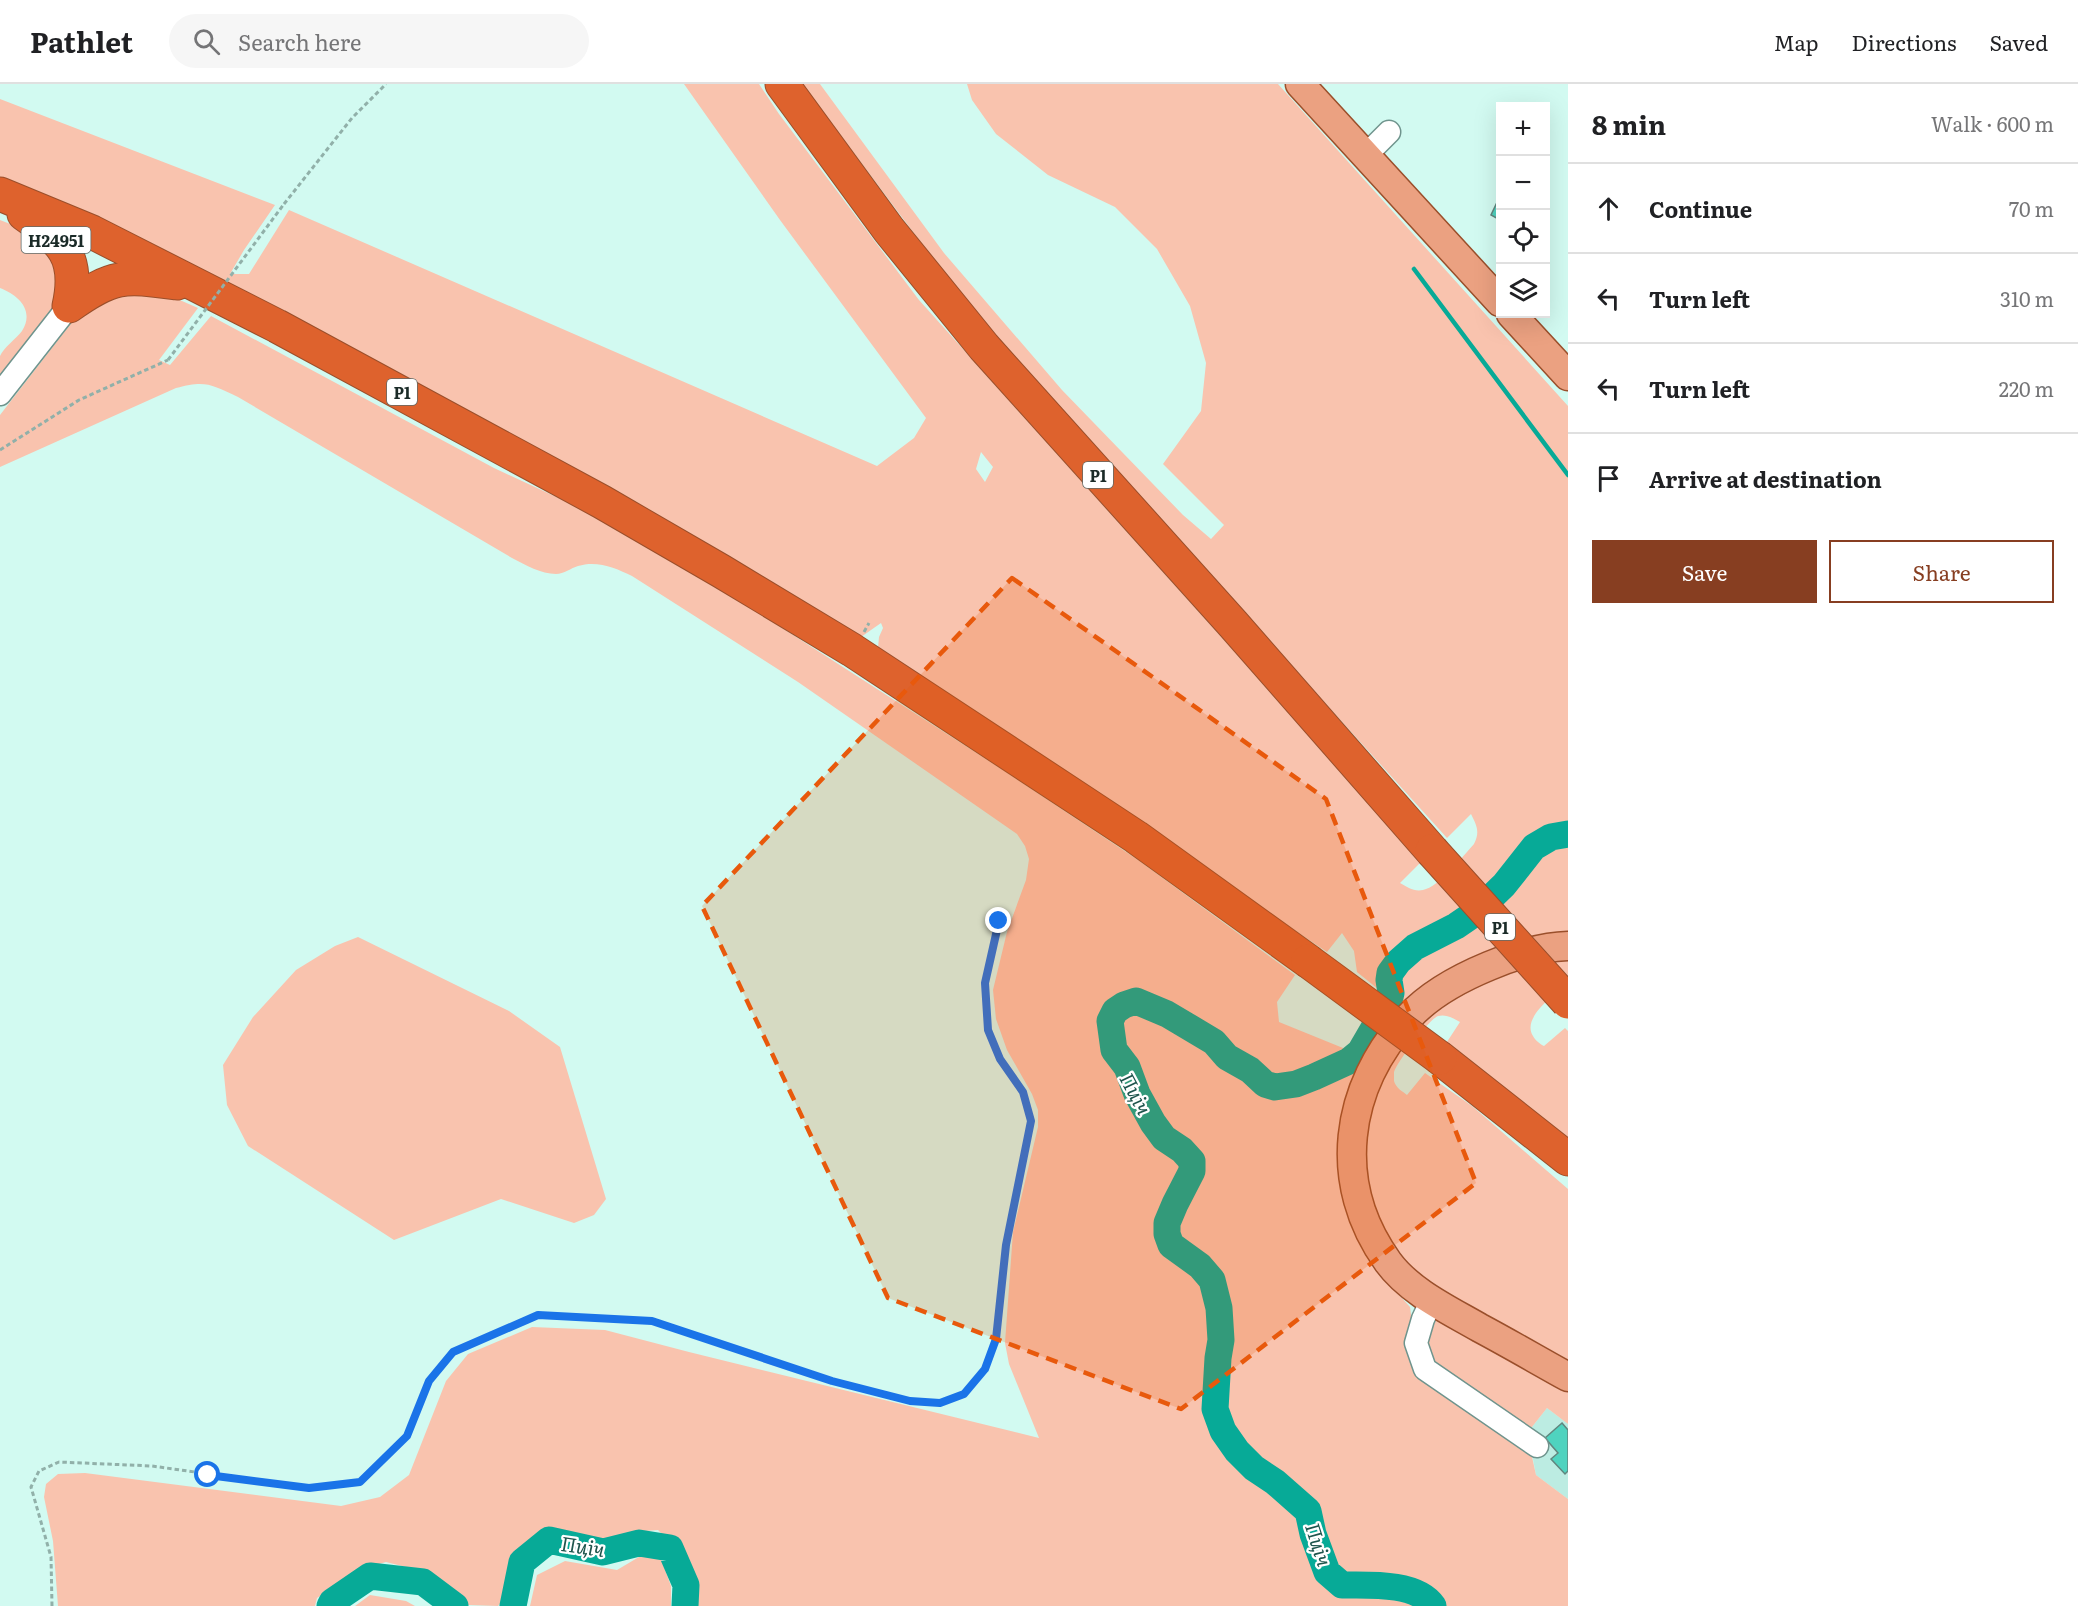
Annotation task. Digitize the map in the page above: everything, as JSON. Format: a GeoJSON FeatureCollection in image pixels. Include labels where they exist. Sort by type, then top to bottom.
{"type":"FeatureCollection","features":[{"type":"Feature","properties":{"kind":"highway","name":"Р1"},"geometry":{"type":"LineString","coordinates":[[782,84],[889,230],[984,347],[1568,1002]]}},
{"type":"Feature","properties":{"kind":"highway","name":"Р1"},"geometry":{"type":"LineString","coordinates":[[0,195],[92,232],[420,402],[602,502],[852,650],[1136,837],[1440,1058],[1568,1160]]}},
{"type":"Feature","properties":{"kind":"highway","name":"Н24951"},"geometry":{"type":"LineString","coordinates":[[0,195],[46,230],[64,249],[72,267],[73,290],[69,306]]}},
{"type":"Feature","properties":{"kind":"highway"},"geometry":{"type":"LineString","coordinates":[[69,306],[92,289],[124,278],[200,286]]}},
{"type":"Feature","properties":{"kind":"main road"},"geometry":{"type":"LineString","coordinates":[[1300,84],[1496,298]]}},
{"type":"Feature","properties":{"kind":"main road"},"geometry":{"type":"LineString","coordinates":[[1515,318],[1568,376]]}},
{"type":"Feature","properties":{"kind":"main road"},"geometry":{"type":"LineString","coordinates":[[1568,946],[1539,949],[1476,971],[1444,988],[1409,1016],[1386,1046],[1368,1076],[1356,1111],[1351,1147],[1354,1184],[1361,1214],[1389,1264],[1406,1282],[1432,1300],[1568,1377]]}},
{"type":"Feature","properties":{"kind":"street"},"geometry":{"type":"LineString","coordinates":[[1366,155],[1389,132]]}},
{"type":"Feature","properties":{"kind":"street"},"geometry":{"type":"LineString","coordinates":[[0,394],[69,306]]}},
{"type":"Feature","properties":{"kind":"street"},"geometry":{"type":"LineString","coordinates":[[1432,1300],[1423,1319],[1416,1343],[1425,1369],[1537,1446]]}},
{"type":"Feature","properties":{"kind":"path"},"geometry":{"type":"LineString","coordinates":[[0,450],[79,400],[168,360],[352,117],[386,84]]}},
{"type":"Feature","properties":{"kind":"path"},"geometry":{"type":"LineString","coordinates":[[52,1606],[51,1557],[31,1487],[39,1471],[59,1462],[153,1466],[309,1488],[360,1482],[407,1436],[429,1381],[453,1352],[538,1315],[652,1321],[832,1381],[910,1401],[940,1403],[964,1394],[985,1369],[996,1339],[1006,1245],[1031,1121],[1023,1092],[1000,1059],[988,1030],[985,983],[999,921]]}},
{"type":"Feature","properties":{"kind":"highlighted area"},"geometry":{"type":"Polygon","coordinates":[[[1012,578],[1326,799],[1476,1183],[1181,1409],[888,1298],[702,906],[1012,578]]]}},
{"type":"Feature","properties":{"kind":"shaded area"},"geometry":{"type":"Polygon","coordinates":[[[684,84],[759,84],[919,300],[1287,710],[1420,863],[1400,883],[1414,890],[1423,890],[1443,877],[1474,844],[1477,829],[1471,814],[1447,838],[1024,370],[934,260],[802,84],[820,84],[944,253],[1062,390],[1183,515],[1211,539],[1224,525],[1163,464],[1201,411],[1206,363],[1190,306],[1157,249],[1115,207],[1048,175],[996,134],[972,100],[967,84],[1278,84],[1568,406],[1568,828],[1544,829],[1503,865],[1494,888],[1461,916],[1420,937],[1381,972],[1381,982],[1388,997],[1357,972],[1354,951],[1342,933],[1327,952],[878,648],[883,628],[881,623],[861,637],[0,183],[0,99],[275,205],[230,274],[249,274],[289,210],[877,466],[914,438],[926,418],[780,220],[684,84]],[[981,452],[976,469],[985,482],[993,467],[981,452]]]}},
{"type":"Feature","properties":{"kind":"shaded area"},"geometry":{"type":"Polygon","coordinates":[[[0,220],[38,235],[54,250],[60,301],[0,376],[0,356],[22,331],[27,316],[23,304],[0,288],[0,220]]]}},
{"type":"Feature","properties":{"kind":"shaded area"},"geometry":{"type":"Polygon","coordinates":[[[113,288],[166,294],[198,308],[159,360],[170,365],[211,316],[494,468],[578,507],[751,608],[1138,860],[1295,975],[1277,1002],[1279,1022],[1343,1048],[1342,1071],[1360,1063],[1396,998],[1393,978],[1406,962],[1430,942],[1462,930],[1515,885],[1523,872],[1549,846],[1568,843],[1568,939],[1483,959],[1351,1097],[1382,1276],[1410,1307],[1412,1322],[1409,1349],[1531,1452],[1536,1475],[1568,1499],[1568,1606],[692,1606],[693,1586],[676,1548],[658,1530],[632,1532],[606,1544],[543,1533],[513,1555],[509,1565],[507,1596],[498,1606],[468,1605],[422,1571],[386,1562],[361,1569],[317,1598],[315,1606],[58,1606],[53,1541],[44,1497],[46,1484],[58,1474],[85,1473],[341,1506],[380,1497],[409,1475],[446,1381],[468,1354],[532,1327],[605,1330],[1039,1438],[1009,1364],[1005,1343],[1013,1232],[1038,1127],[1038,1110],[1032,1094],[1007,1050],[996,1019],[993,990],[1007,932],[1026,880],[1029,859],[1025,846],[1017,834],[798,682],[632,576],[599,564],[585,564],[556,574],[528,566],[238,397],[214,386],[194,384],[176,388],[0,467],[0,415],[82,309],[113,288]]]}},
{"type":"Feature","properties":{"kind":"shaded area"},"geometry":{"type":"Polygon","coordinates":[[[358,937],[509,1011],[560,1047],[606,1199],[594,1215],[574,1223],[501,1199],[394,1240],[248,1146],[227,1105],[223,1065],[253,1017],[296,970],[335,946],[358,937]]]}},
{"type":"Feature","properties":{"kind":"shaded area"},"geometry":{"type":"Polygon","coordinates":[[[1568,957],[1568,982],[1541,1006],[1532,1021],[1531,1029],[1535,1039],[1544,1046],[1565,1028],[1568,1031],[1568,1140],[1443,1048],[1460,1022],[1449,1017],[1438,1016],[1433,1019],[1407,1051],[1394,1072],[1394,1081],[1407,1095],[1425,1073],[1472,1106],[1568,1189],[1568,1368],[1433,1289],[1399,1257],[1368,1204],[1361,1133],[1395,1051],[1434,1009],[1496,974],[1568,957]]]}},
{"type":"Feature","properties":{"kind":"shaded area"},"geometry":{"type":"Polygon","coordinates":[[[1437,1319],[1568,1388],[1568,1424],[1547,1408],[1528,1432],[1440,1367],[1429,1356],[1426,1328],[1429,1320],[1437,1319]]]}},
{"type":"Feature","properties":{"kind":"shaded area"},"geometry":{"type":"Polygon","coordinates":[[[1547,1408],[1568,1424],[1568,1499],[1536,1475],[1528,1432],[1547,1408]]]}},
{"type":"Feature","properties":{"kind":"shaded area"},"geometry":{"type":"Polygon","coordinates":[[[644,1554],[660,1556],[671,1586],[671,1606],[530,1606],[537,1575],[565,1561],[617,1570],[644,1554]]]}},
{"type":"Feature","properties":{"kind":"shaded area"},"geometry":{"type":"Polygon","coordinates":[[[370,1595],[406,1601],[415,1606],[355,1606],[370,1595]]]}},
{"type":"Feature","properties":{"kind":"building"},"geometry":{"type":"Polygon","coordinates":[[[1496,204],[1496,218],[1491,215],[1496,204]]]}},
{"type":"Feature","properties":{"kind":"building"},"geometry":{"type":"Polygon","coordinates":[[[1562,1423],[1568,1430],[1568,1471],[1565,1474],[1551,1459],[1558,1453],[1545,1438],[1562,1423]]]}},
{"type":"Feature","properties":{"kind":"waterway"},"geometry":{"type":"LineString","coordinates":[[1414,269],[1568,475]]}},
{"type":"Feature","properties":{"kind":"waterway","name":"Пціч"},"geometry":{"type":"LineString","coordinates":[[1433,1606],[1426,1598],[1404,1589],[1378,1585],[1342,1585],[1327,1572],[1313,1534],[1308,1511],[1275,1482],[1254,1468],[1237,1451],[1223,1431],[1215,1409],[1221,1340],[1219,1308],[1212,1280],[1200,1266],[1171,1245],[1167,1234],[1167,1223],[1192,1171],[1192,1161],[1182,1150],[1164,1138],[1153,1123],[1137,1094],[1127,1067],[1114,1050],[1110,1021],[1115,1011],[1136,1001],[1167,1014],[1214,1042],[1227,1057],[1250,1070],[1265,1084],[1275,1087],[1296,1084],[1314,1077],[1349,1061],[1360,1052],[1388,1004],[1391,993],[1390,973],[1398,962],[1415,947],[1456,926],[1475,913],[1504,885],[1534,847],[1551,837],[1568,834]]}},
{"type":"Feature","properties":{"kind":"waterway","name":"Пціч"},"geometry":{"type":"LineString","coordinates":[[513,1606],[522,1562],[549,1540],[603,1552],[639,1543],[670,1548],[686,1585],[685,1606]]}},
{"type":"Feature","properties":{"kind":"waterway","name":"Пціч"},"geometry":{"type":"LineString","coordinates":[[330,1606],[332,1602],[370,1576],[423,1582],[455,1606]]}},
{"type":"Feature","properties":{"kind":"route"},"geometry":{"type":"LineString","coordinates":[[208,1475],[309,1488],[360,1482],[407,1436],[429,1381],[453,1352],[538,1315],[652,1321],[832,1381],[910,1401],[940,1403],[964,1394],[985,1369],[996,1339],[1006,1245],[1031,1121],[1023,1092],[1000,1059],[988,1030],[985,983],[999,921]]}}]}
